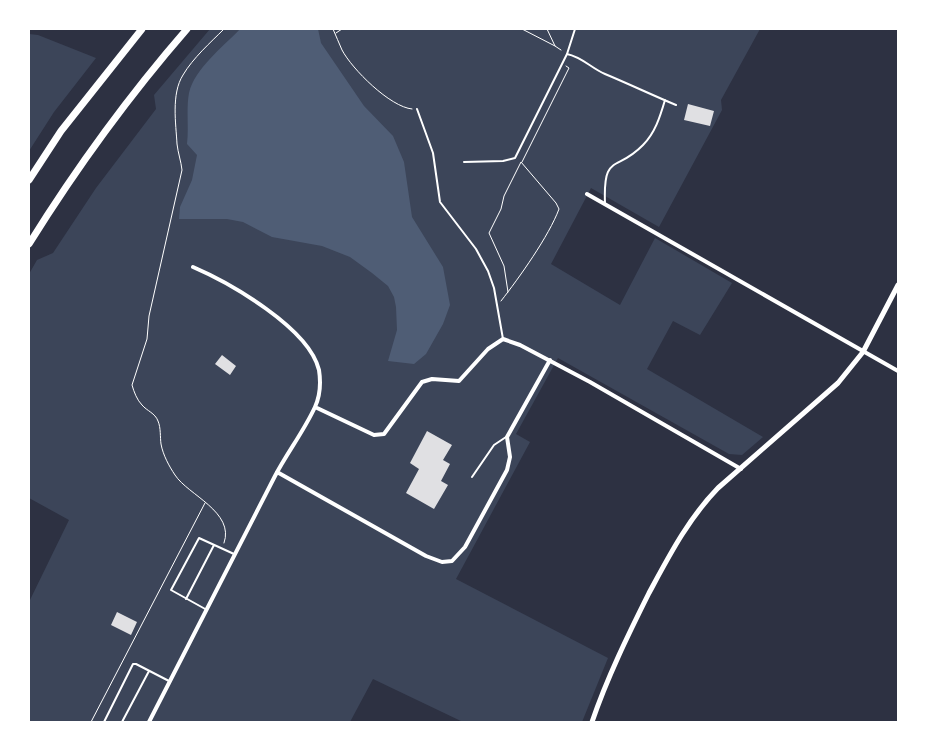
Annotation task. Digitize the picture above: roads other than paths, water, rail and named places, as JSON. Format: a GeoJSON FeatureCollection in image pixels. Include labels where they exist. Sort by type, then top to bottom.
{"type":"FeatureCollection","features":[{"type":"Feature","properties":{"kind":"highway"},"geometry":{"type":"LineString","coordinates":[[29,180],[67,124],[142,29]]}},
{"type":"Feature","properties":{"kind":"highway"},"geometry":{"type":"LineString","coordinates":[[29,244],[75,170],[145,77],[187,29]]}},
{"type":"Feature","properties":{"kind":"street"},"geometry":{"type":"LineString","coordinates":[[587,194],[898,371]]}},
{"type":"Feature","properties":{"kind":"street"},"geometry":{"type":"LineString","coordinates":[[149,722],[277,472],[315,407],[320,388],[318,369],[303,344],[258,303],[229,284],[193,267]]}},
{"type":"Feature","properties":{"kind":"street"},"geometry":{"type":"LineString","coordinates":[[592,722],[629,633],[688,524],[703,504],[838,383],[863,352],[898,285]]}},
{"type":"Feature","properties":{"kind":"street"},"geometry":{"type":"LineString","coordinates":[[315,407],[374,435],[384,434],[422,382],[432,379],[459,381],[488,349],[503,339],[550,360],[741,469]]}},
{"type":"Feature","properties":{"kind":"street"},"geometry":{"type":"LineString","coordinates":[[277,472],[426,556],[442,562],[452,561],[465,547],[507,470],[510,457],[507,437],[550,360]]}},
{"type":"Feature","properties":{"kind":"lane"},"geometry":{"type":"LineString","coordinates":[[464,162],[503,161],[514,158],[567,54],[575,29]]}},
{"type":"Feature","properties":{"kind":"lane"},"geometry":{"type":"LineString","coordinates":[[567,54],[576,56],[604,73],[625,80],[676,105]]}},
{"type":"Feature","properties":{"kind":"lane"},"geometry":{"type":"LineString","coordinates":[[605,204],[604,184],[608,170],[643,145],[657,126],[665,100]]}},
{"type":"Feature","properties":{"kind":"lane"},"geometry":{"type":"LineString","coordinates":[[417,109],[433,152],[440,202],[480,256],[494,288],[503,339]]}},
{"type":"Feature","properties":{"kind":"lane"},"geometry":{"type":"LineString","coordinates":[[472,477],[494,445],[507,437]]}},
{"type":"Feature","properties":{"kind":"lane"},"geometry":{"type":"LineString","coordinates":[[207,610],[171,590],[199,538],[235,555]]}},
{"type":"Feature","properties":{"kind":"lane"},"geometry":{"type":"LineString","coordinates":[[186,599],[214,545]]}},
{"type":"Feature","properties":{"kind":"lane"},"geometry":{"type":"LineString","coordinates":[[104,722],[133,664],[149,670],[170,682]]}},
{"type":"Feature","properties":{"kind":"lane"},"geometry":{"type":"LineString","coordinates":[[122,722],[149,670]]}}]}
